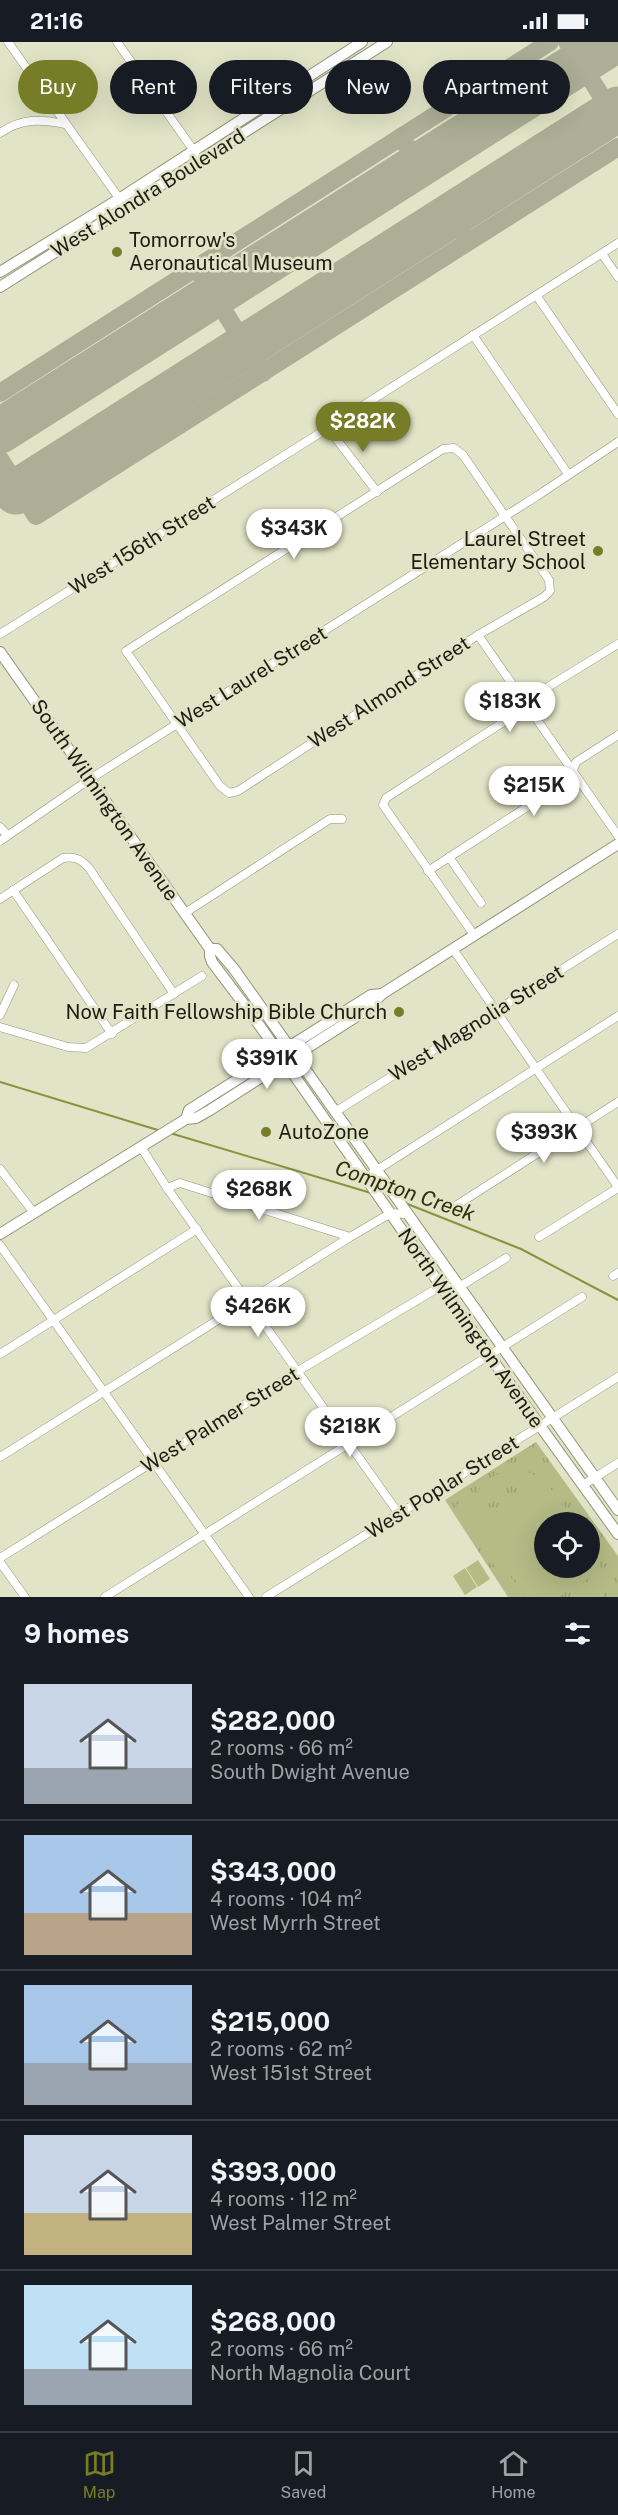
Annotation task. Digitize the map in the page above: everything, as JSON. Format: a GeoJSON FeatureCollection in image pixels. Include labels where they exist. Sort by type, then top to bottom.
{"type":"FeatureCollection","features":[{"type":"Feature","properties":{"kind":"main road","name":"West Alondra Boulevard"},"geometry":{"type":"LineString","coordinates":[[0,287],[122,203],[196,156],[387,42]]}},
{"type":"Feature","properties":{"kind":"main road","name":"West Alondra Boulevard"},"geometry":{"type":"LineString","coordinates":[[196,156],[359,43]]}},
{"type":"Feature","properties":{"kind":"main road","name":"West Alondra Boulevard"},"geometry":{"type":"LineString","coordinates":[[0,272],[122,203]]}},
{"type":"Feature","properties":{"kind":"main road","name":"South Wilmington Avenue"},"geometry":{"type":"LineString","coordinates":[[0,652],[210,949],[212,962],[281,1057]]}},
{"type":"Feature","properties":{"kind":"main road"},"geometry":{"type":"LineString","coordinates":[[0,1234],[181,1122],[203,1114],[281,1057],[365,1011],[382,994],[618,844]]}},
{"type":"Feature","properties":{"kind":"main road","name":"South Wilmington Avenue"},"geometry":{"type":"LineString","coordinates":[[210,949],[218,949],[234,969],[291,1051]]}},
{"type":"Feature","properties":{"kind":"main road","name":"North Wilmington Avenue"},"geometry":{"type":"LineString","coordinates":[[291,1051],[618,1510]]}},
{"type":"Feature","properties":{"kind":"main road","name":"North Wilmington Avenue"},"geometry":{"type":"LineString","coordinates":[[281,1057],[368,1178],[489,1355],[618,1534]]}},
{"type":"Feature","properties":{"kind":"street"},"geometry":{"type":"LineString","coordinates":[[8,42],[122,203]]}},
{"type":"Feature","properties":{"kind":"street"},"geometry":{"type":"LineString","coordinates":[[117,42],[196,156]]}},
{"type":"Feature","properties":{"kind":"street"},"geometry":{"type":"LineString","coordinates":[[359,43],[365,56]]}},
{"type":"Feature","properties":{"kind":"street"},"geometry":{"type":"LineString","coordinates":[[0,133],[25,120],[65,124]]}},
{"type":"Feature","properties":{"kind":"street","name":"West 156th Street"},"geometry":{"type":"LineString","coordinates":[[0,634],[328,429],[618,243]]}},
{"type":"Feature","properties":{"kind":"street"},"geometry":{"type":"LineString","coordinates":[[602,254],[618,277]]}},
{"type":"Feature","properties":{"kind":"street"},"geometry":{"type":"LineString","coordinates":[[536,295],[618,414]]}},
{"type":"Feature","properties":{"kind":"street"},"geometry":{"type":"LineString","coordinates":[[473,335],[568,474]]}},
{"type":"Feature","properties":{"kind":"street"},"geometry":{"type":"LineString","coordinates":[[328,429],[377,492]]}},
{"type":"Feature","properties":{"kind":"street","name":"West Laurel Street"},"geometry":{"type":"LineString","coordinates":[[4,838],[90,779],[618,442]]}},
{"type":"Feature","properties":{"kind":"street"},"geometry":{"type":"LineString","coordinates":[[177,724],[126,651],[443,449],[454,448],[463,455],[505,516]]}},
{"type":"Feature","properties":{"kind":"street","name":"West Almond Street"},"geometry":{"type":"LineString","coordinates":[[177,724],[220,786],[229,793],[238,791],[478,635],[544,597],[550,591],[549,580],[505,516]]}},
{"type":"Feature","properties":{"kind":"street"},"geometry":{"type":"LineString","coordinates":[[478,635],[618,836]]}},
{"type":"Feature","properties":{"kind":"street"},"geometry":{"type":"LineString","coordinates":[[474,935],[383,805],[386,798],[522,710],[530,698],[618,644]]}},
{"type":"Feature","properties":{"kind":"street"},"geometry":{"type":"LineString","coordinates":[[428,871],[570,778],[576,762],[618,735]]}},
{"type":"Feature","properties":{"kind":"street"},"geometry":{"type":"LineString","coordinates":[[184,913],[330,819],[342,819]]}},
{"type":"Feature","properties":{"kind":"street"},"geometry":{"type":"LineString","coordinates":[[0,826],[4,838]]}},
{"type":"Feature","properties":{"kind":"street"},"geometry":{"type":"LineString","coordinates":[[0,899],[56,862],[75,854],[88,868],[174,994]]}},
{"type":"Feature","properties":{"kind":"street"},"geometry":{"type":"LineString","coordinates":[[449,857],[481,903]]}},
{"type":"Feature","properties":{"kind":"street"},"geometry":{"type":"LineString","coordinates":[[13,890],[112,1034]]}},
{"type":"Feature","properties":{"kind":"street","name":"West Magnolia Street"},"geometry":{"type":"LineString","coordinates":[[335,1112],[618,934]]}},
{"type":"Feature","properties":{"kind":"street"},"geometry":{"type":"LineString","coordinates":[[453,949],[618,1187],[539,1238]]}},
{"type":"Feature","properties":{"kind":"street"},"geometry":{"type":"LineString","coordinates":[[0,1027],[78,1048],[93,1045],[202,976]]}},
{"type":"Feature","properties":{"kind":"street"},"geometry":{"type":"LineString","coordinates":[[0,1015],[14,985]]}},
{"type":"Feature","properties":{"kind":"street"},"geometry":{"type":"LineString","coordinates":[[368,1178],[376,1170],[618,1016]]}},
{"type":"Feature","properties":{"kind":"street"},"geometry":{"type":"LineString","coordinates":[[457,1205],[618,1102]]}},
{"type":"Feature","properties":{"kind":"street"},"geometry":{"type":"LineString","coordinates":[[141,1147],[167,1188],[399,1514]]}},
{"type":"Feature","properties":{"kind":"street"},"geometry":{"type":"LineString","coordinates":[[0,1169],[34,1213]]}},
{"type":"Feature","properties":{"kind":"street"},"geometry":{"type":"LineString","coordinates":[[167,1188],[180,1183],[350,1237]]}},
{"type":"Feature","properties":{"kind":"street"},"geometry":{"type":"LineString","coordinates":[[0,1457],[350,1237],[392,1213],[406,1214]]}},
{"type":"Feature","properties":{"kind":"street"},"geometry":{"type":"LineString","coordinates":[[0,1354],[197,1229]]}},
{"type":"Feature","properties":{"kind":"street"},"geometry":{"type":"LineString","coordinates":[[0,1245],[249,1597]]}},
{"type":"Feature","properties":{"kind":"street"},"geometry":{"type":"LineString","coordinates":[[443,1288],[459,1287],[506,1258]]}},
{"type":"Feature","properties":{"kind":"street","name":"West Palmer Street"},"geometry":{"type":"LineString","coordinates":[[0,1560],[298,1371],[436,1289],[443,1288]]}},
{"type":"Feature","properties":{"kind":"street"},"geometry":{"type":"LineString","coordinates":[[105,1597],[582,1297]]}},
{"type":"Feature","properties":{"kind":"street","name":"West Poplar Street"},"geometry":{"type":"LineString","coordinates":[[266,1597],[618,1377]]}},
{"type":"Feature","properties":{"kind":"street"},"geometry":{"type":"LineString","coordinates":[[583,1485],[618,1463]]}},
{"type":"Feature","properties":{"kind":"street"},"geometry":{"type":"LineString","coordinates":[[0,1560],[25,1597]]}},
{"type":"Feature","properties":{"kind":"green space"},"geometry":{"type":"Polygon","coordinates":[[[536,1442],[586,1512],[534,1512],[534,1578],[600,1578],[600,1531],[618,1556],[618,1597],[508,1597],[445,1500],[536,1442]]]}},
{"type":"Feature","properties":{"kind":"green space"},"geometry":{"type":"Polygon","coordinates":[[[523,1471],[549,1487],[566,1512],[556,1512],[535,1485],[513,1479],[495,1485],[488,1491],[481,1503],[480,1516],[490,1545],[524,1597],[514,1597],[456,1505],[463,1500],[470,1511],[479,1489],[489,1479],[503,1472],[523,1471]]]}},
{"type":"Feature","properties":{"kind":"green space"},"geometry":{"type":"Polygon","coordinates":[[[542,1491],[555,1512],[534,1512],[534,1578],[589,1578],[558,1597],[526,1597],[483,1528],[542,1491]]]}},
{"type":"Feature","properties":{"kind":"green space"},"geometry":{"type":"Polygon","coordinates":[[[478,1560],[490,1579],[478,1587],[466,1568],[478,1560]]]}},
{"type":"Feature","properties":{"kind":"green space"},"geometry":{"type":"Polygon","coordinates":[[[465,1568],[477,1587],[465,1595],[453,1576],[465,1568]]]}},
{"type":"Feature","properties":{"kind":"green space"},"geometry":{"type":"Polygon","coordinates":[[[600,1569],[603,1578],[603,1597],[594,1597],[595,1578],[600,1578],[600,1569]]]}},
{"type":"Feature","properties":{"kind":"waterway","name":"Compton Creek"},"geometry":{"type":"LineString","coordinates":[[0,1082],[161,1131]]}},
{"type":"Feature","properties":{"kind":"waterway","name":"Compton Creek"},"geometry":{"type":"LineString","coordinates":[[170,1133],[371,1193]]}},
{"type":"Feature","properties":{"kind":"waterway","name":"Compton Creek"},"geometry":{"type":"LineString","coordinates":[[405,1203],[521,1249],[618,1300]]}},
{"type":"Feature","properties":{"kind":"taxiway"},"geometry":{"type":"LineString","coordinates":[[0,393],[550,42]]}},
{"type":"Feature","properties":{"kind":"taxiway"},"geometry":{"type":"LineString","coordinates":[[567,42],[618,122]]}},
{"type":"Feature","properties":{"kind":"taxiway"},"geometry":{"type":"LineString","coordinates":[[401,137],[419,165]]}},
{"type":"Feature","properties":{"kind":"taxiway"},"geometry":{"type":"LineString","coordinates":[[0,459],[36,516],[618,147]]}},
{"type":"Feature","properties":{"kind":"taxiway"},"geometry":{"type":"LineString","coordinates":[[451,215],[468,242]]}},
{"type":"Feature","properties":{"kind":"taxiway"},"geometry":{"type":"LineString","coordinates":[[196,267],[263,373]]}},
{"type":"Feature","properties":{"kind":"runway"},"geometry":{"type":"LineString","coordinates":[[0,431],[613,42]]}},
{"type":"Feature","properties":{"kind":"runway"},"geometry":{"type":"LineString","coordinates":[[16,492],[618,109]]}},
{"type":"Feature","properties":{"kind":"place","name":"Tomorrow's Aeronautical Museum"},"geometry":{"type":"Point","coordinates":[117,252]}},
{"type":"Feature","properties":{"kind":"place","name":"Laurel Street Elementary School"},"geometry":{"type":"Point","coordinates":[598,551]}},
{"type":"Feature","properties":{"kind":"place","name":"Now Faith Fellowship Bible Church"},"geometry":{"type":"Point","coordinates":[399,1012]}},
{"type":"Feature","properties":{"kind":"place","name":"AutoZone"},"geometry":{"type":"Point","coordinates":[266,1132]}}]}
